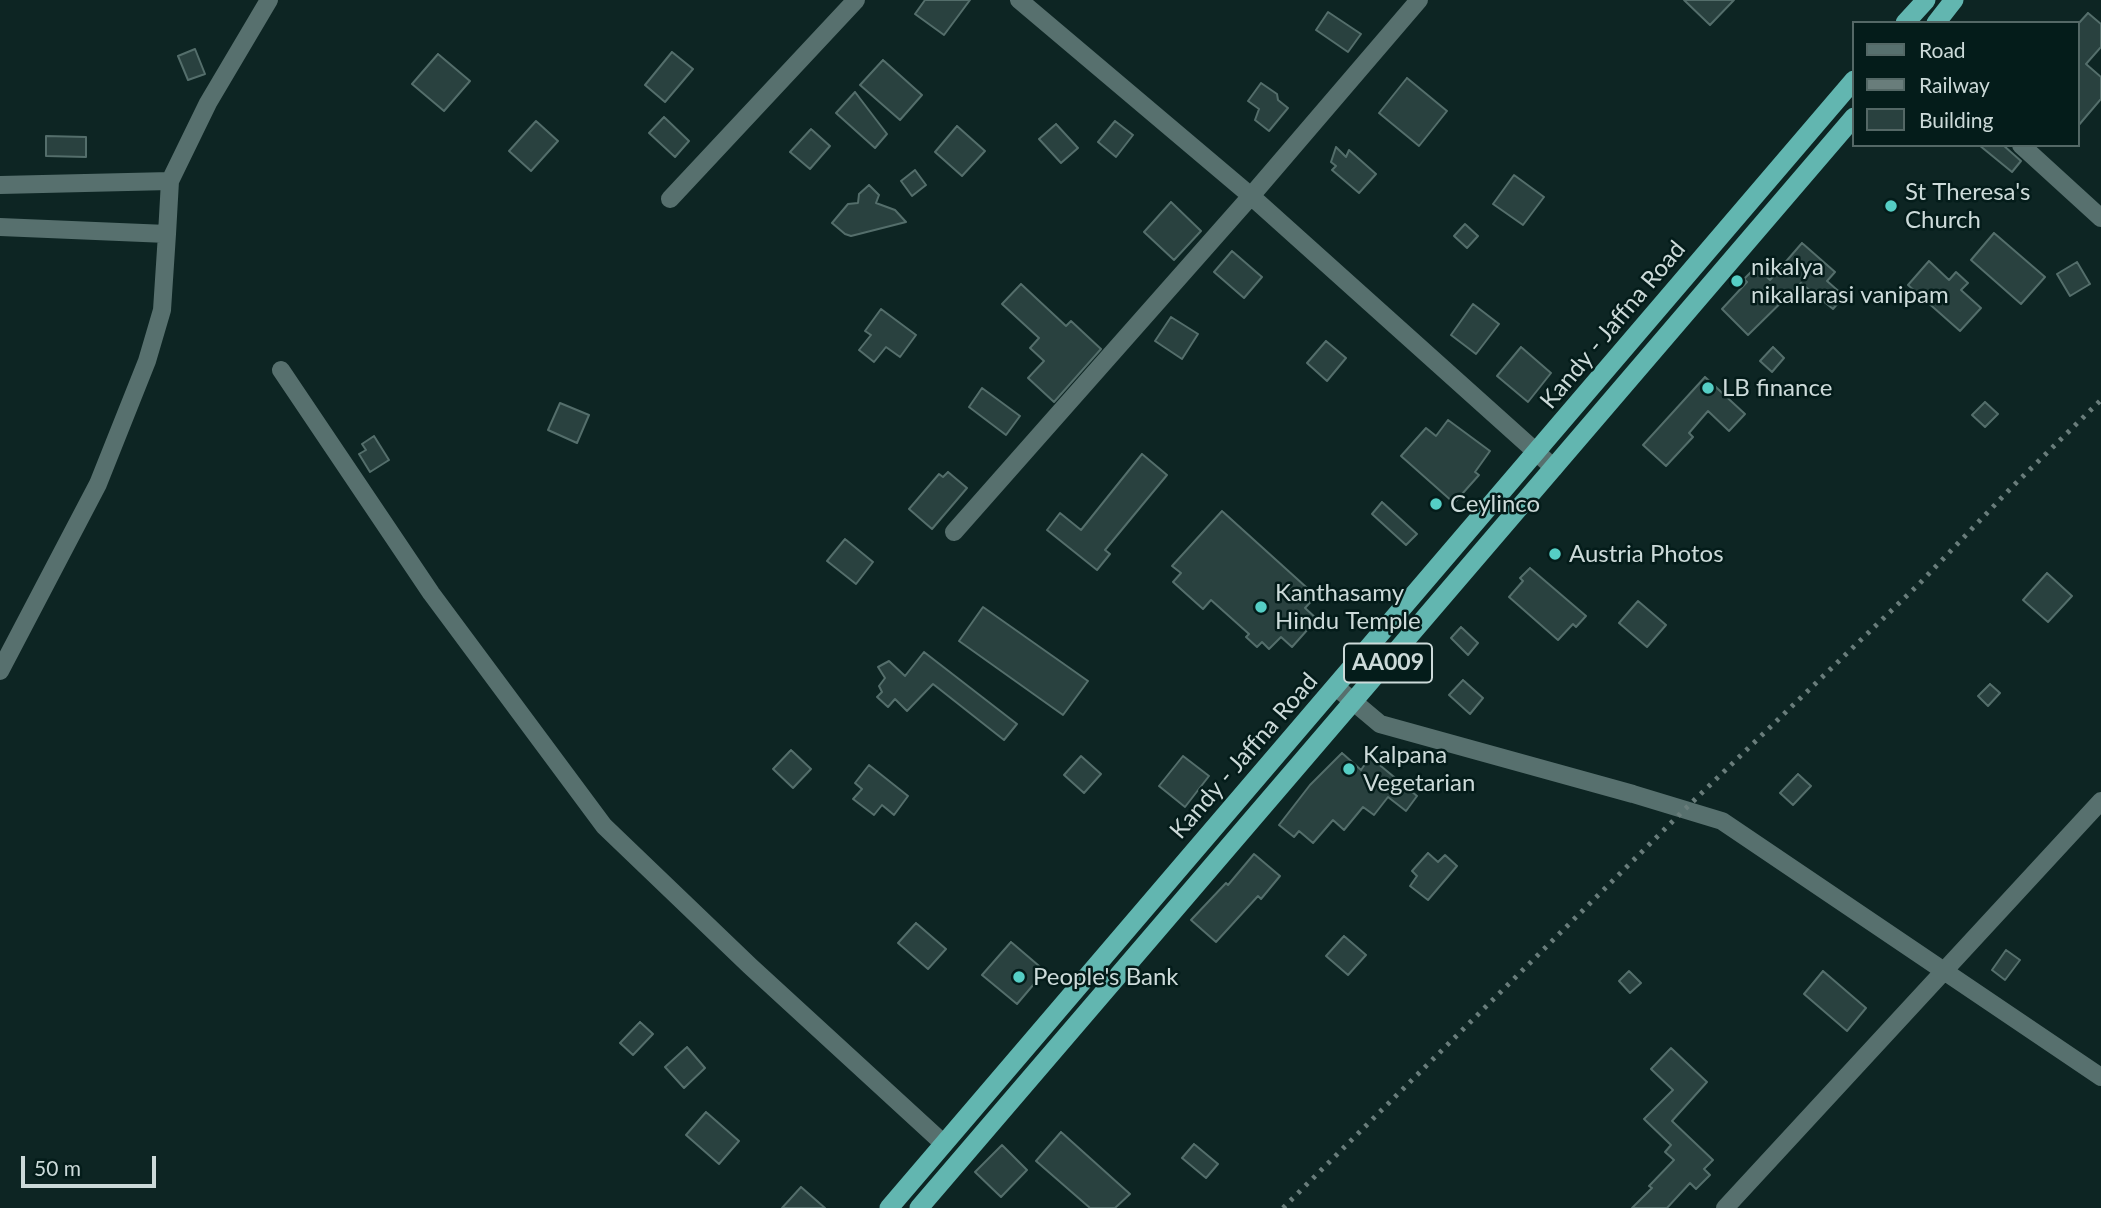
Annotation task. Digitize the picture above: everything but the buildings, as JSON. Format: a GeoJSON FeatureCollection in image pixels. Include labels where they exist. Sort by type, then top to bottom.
{"type":"FeatureCollection","features":[{"type":"Feature","properties":{"kind":"highway"},"geometry":{"type":"LineString","coordinates":[[1909,21],[1938,7]]}},
{"type":"Feature","properties":{"kind":"highway","name":"Kandy - Jaffna Road"},"geometry":{"type":"LineString","coordinates":[[889,1208],[1853,81]]}},
{"type":"Feature","properties":{"kind":"highway","name":"Kandy - Jaffna Road"},"geometry":{"type":"LineString","coordinates":[[919,1208],[1853,118]]}},
{"type":"Feature","properties":{"kind":"street"},"geometry":{"type":"LineString","coordinates":[[0,671],[99,484],[148,361],[162,310],[170,181],[208,103],[269,0]]}},
{"type":"Feature","properties":{"kind":"street"},"geometry":{"type":"LineString","coordinates":[[670,199],[856,0]]}},
{"type":"Feature","properties":{"kind":"street"},"geometry":{"type":"LineString","coordinates":[[1019,0],[1251,196],[1554,468]]}},
{"type":"Feature","properties":{"kind":"street"},"geometry":{"type":"LineString","coordinates":[[954,532],[1251,196],[1419,0]]}},
{"type":"Feature","properties":{"kind":"street"},"geometry":{"type":"LineString","coordinates":[[2023,147],[2101,218]]}},
{"type":"Feature","properties":{"kind":"street"},"geometry":{"type":"LineString","coordinates":[[0,185],[170,181]]}},
{"type":"Feature","properties":{"kind":"street"},"geometry":{"type":"LineString","coordinates":[[0,227],[167,234]]}},
{"type":"Feature","properties":{"kind":"street"},"geometry":{"type":"LineString","coordinates":[[281,370],[431,593],[604,826],[759,975],[944,1144]]}},
{"type":"Feature","properties":{"kind":"street"},"geometry":{"type":"LineString","coordinates":[[1336,687],[1380,724],[1722,821],[2101,1077]]}},
{"type":"Feature","properties":{"kind":"street"},"geometry":{"type":"LineString","coordinates":[[1725,1208],[2101,801]]}},
{"type":"Feature","properties":{"kind":"railway"},"geometry":{"type":"LineString","coordinates":[[1283,1208],[1684,810],[1919,584],[2101,400]]}},
{"type":"Feature","properties":{"kind":"place","name":"St Theresa's Church"},"geometry":{"type":"Point","coordinates":[1891,206]}},
{"type":"Feature","properties":{"kind":"place","name":"nikalya nikallarasi vanipam"},"geometry":{"type":"Point","coordinates":[1737,281]}},
{"type":"Feature","properties":{"kind":"place","name":"LB finance"},"geometry":{"type":"Point","coordinates":[1708,388]}},
{"type":"Feature","properties":{"kind":"place","name":"Ceylinco"},"geometry":{"type":"Point","coordinates":[1436,504]}},
{"type":"Feature","properties":{"kind":"place","name":"Austria Photos"},"geometry":{"type":"Point","coordinates":[1555,554]}},
{"type":"Feature","properties":{"kind":"place","name":"Kanthasamy Hindu Temple"},"geometry":{"type":"Point","coordinates":[1261,607]}},
{"type":"Feature","properties":{"kind":"place","name":"Kalpana Vegetarian"},"geometry":{"type":"Point","coordinates":[1349,769]}},
{"type":"Feature","properties":{"kind":"place","name":"People's Bank"},"geometry":{"type":"Point","coordinates":[1019,977]}}]}
